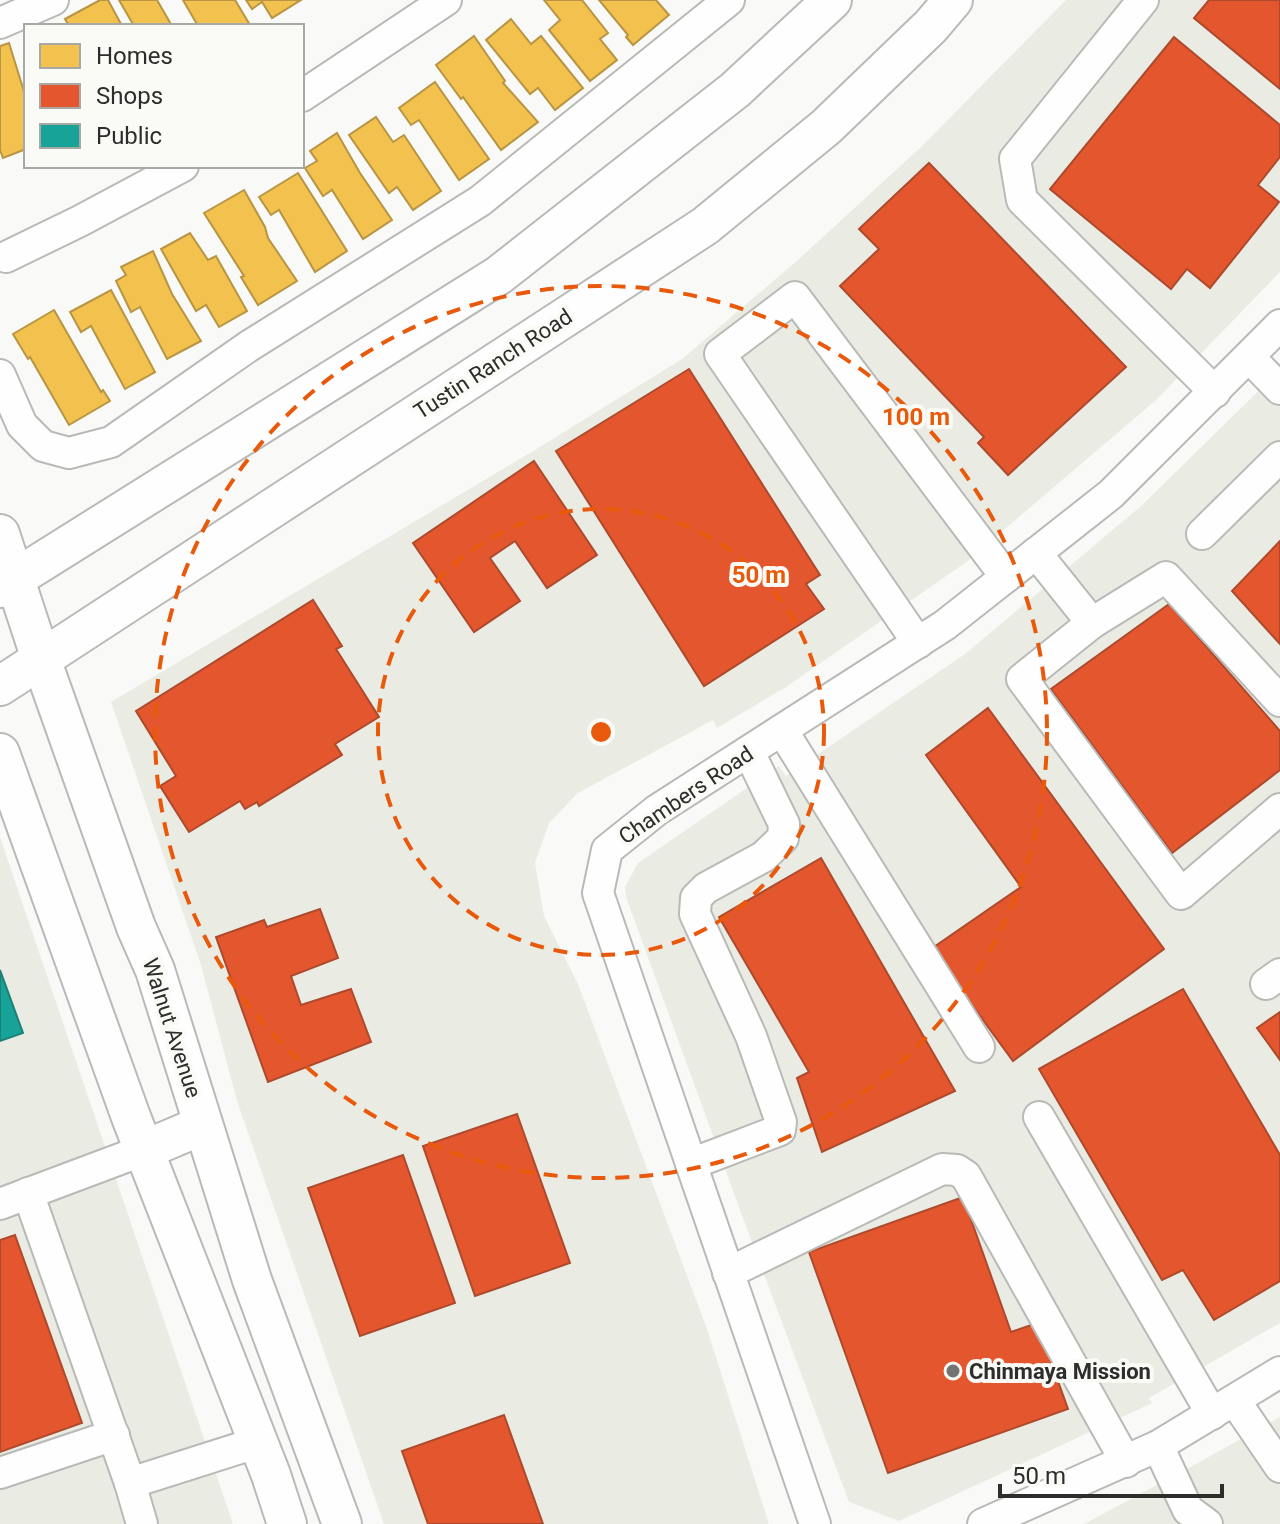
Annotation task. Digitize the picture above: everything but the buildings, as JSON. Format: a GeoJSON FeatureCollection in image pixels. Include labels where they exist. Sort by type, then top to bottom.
{"type":"FeatureCollection","features":[{"type":"Feature","properties":{"kind":"main road"},"geometry":{"type":"LineString","coordinates":[[8,583],[499,275],[735,90],[832,0]]}},
{"type":"Feature","properties":{"kind":"main road","name":"Tustin Ranch Road"},"geometry":{"type":"LineString","coordinates":[[0,686],[705,226],[826,127],[931,26],[953,0]]}},
{"type":"Feature","properties":{"kind":"main road","name":"Walnut Avenue"},"geometry":{"type":"LineString","coordinates":[[0,534],[8,583],[41,659],[136,927],[155,970],[252,1280],[342,1524]]}},
{"type":"Feature","properties":{"kind":"main road"},"geometry":{"type":"LineString","coordinates":[[0,753],[144,1150],[259,1442],[287,1524]]}},
{"type":"Feature","properties":{"kind":"main road"},"geometry":{"type":"LineString","coordinates":[[144,1150],[203,1125]]}},
{"type":"Feature","properties":{"kind":"street"},"geometry":{"type":"LineString","coordinates":[[0,23],[53,0]]}},
{"type":"Feature","properties":{"kind":"street"},"geometry":{"type":"LineString","coordinates":[[0,375],[22,425],[43,446],[69,453],[111,442],[249,346],[480,201],[729,0]]}},
{"type":"Feature","properties":{"kind":"street"},"geometry":{"type":"LineString","coordinates":[[1143,0],[1015,159],[1022,200],[1215,392]]}},
{"type":"Feature","properties":{"kind":"street"},"geometry":{"type":"LineString","coordinates":[[304,95],[434,4]]}},
{"type":"Feature","properties":{"kind":"street"},"geometry":{"type":"LineString","coordinates":[[2,260],[179,168]]}},
{"type":"Feature","properties":{"kind":"street"},"geometry":{"type":"LineString","coordinates":[[918,643],[720,354],[795,297],[1006,577]]}},
{"type":"Feature","properties":{"kind":"street","name":"Chambers Road"},"geometry":{"type":"LineString","coordinates":[[815,1524],[598,893],[607,850],[657,810],[945,625],[1111,494],[1280,325]]}},
{"type":"Feature","properties":{"kind":"street"},"geometry":{"type":"LineString","coordinates":[[1249,357],[1280,389]]}},
{"type":"Feature","properties":{"kind":"street"},"geometry":{"type":"LineString","coordinates":[[1202,534],[1280,457]]}},
{"type":"Feature","properties":{"kind":"street"},"geometry":{"type":"LineString","coordinates":[[1036,553],[1092,623]]}},
{"type":"Feature","properties":{"kind":"street"},"geometry":{"type":"LineString","coordinates":[[1280,701],[1166,577],[1092,623],[1022,679],[1181,894],[1280,809]]}},
{"type":"Feature","properties":{"kind":"street"},"geometry":{"type":"LineString","coordinates":[[782,730],[979,1047]]}},
{"type":"Feature","properties":{"kind":"street"},"geometry":{"type":"LineString","coordinates":[[691,1164],[780,1130],[781,1122],[751,1036],[695,914],[696,898],[706,888],[763,857],[783,838],[784,824],[749,752]]}},
{"type":"Feature","properties":{"kind":"street"},"geometry":{"type":"LineString","coordinates":[[1039,1117],[1224,1407],[1280,1467]]}},
{"type":"Feature","properties":{"kind":"street"},"geometry":{"type":"LineString","coordinates":[[0,1204],[144,1150]]}},
{"type":"Feature","properties":{"kind":"street"},"geometry":{"type":"LineString","coordinates":[[728,1273],[942,1169],[957,1170],[966,1176],[1126,1462]]}},
{"type":"Feature","properties":{"kind":"street"},"geometry":{"type":"LineString","coordinates":[[28,1193],[114,1435],[142,1524]]}},
{"type":"Feature","properties":{"kind":"street"},"geometry":{"type":"LineString","coordinates":[[983,1524],[1158,1446],[1280,1372]]}},
{"type":"Feature","properties":{"kind":"street"},"geometry":{"type":"LineString","coordinates":[[0,1473],[114,1435]]}},
{"type":"Feature","properties":{"kind":"street"},"geometry":{"type":"LineString","coordinates":[[130,1483],[259,1442]]}},
{"type":"Feature","properties":{"kind":"street"},"geometry":{"type":"LineString","coordinates":[[1158,1446],[1189,1519]]}},
{"type":"Feature","properties":{"kind":"shaded area"},"geometry":{"type":"Polygon","coordinates":[[[1066,0],[1280,0],[1280,272],[1156,400],[965,563],[786,687],[717,728],[713,720],[578,793],[549,823],[535,863],[544,916],[578,984],[707,1329],[769,1524],[384,1524],[237,1101],[201,965],[111,702],[682,359],[798,260],[922,146],[1066,0]]]}},
{"type":"Feature","properties":{"kind":"shaded area"},"geometry":{"type":"Polygon","coordinates":[[[1280,370],[1280,1323],[1149,1398],[1152,1403],[899,1521],[849,1502],[740,1210],[626,897],[625,887],[638,863],[779,766],[786,776],[965,654],[1140,507],[1280,370]]]}},
{"type":"Feature","properties":{"kind":"shaded area"},"geometry":{"type":"Polygon","coordinates":[[[0,837],[233,1524],[0,1524],[0,837]]]}},
{"type":"Feature","properties":{"kind":"shaded area"},"geometry":{"type":"Polygon","coordinates":[[[1280,1417],[1280,1524],[1084,1524],[1205,1459],[1280,1417]]]}},
{"type":"Feature","properties":{"kind":"place","name":"Chinmaya Mission"},"geometry":{"type":"Point","coordinates":[953,1371]}}]}
